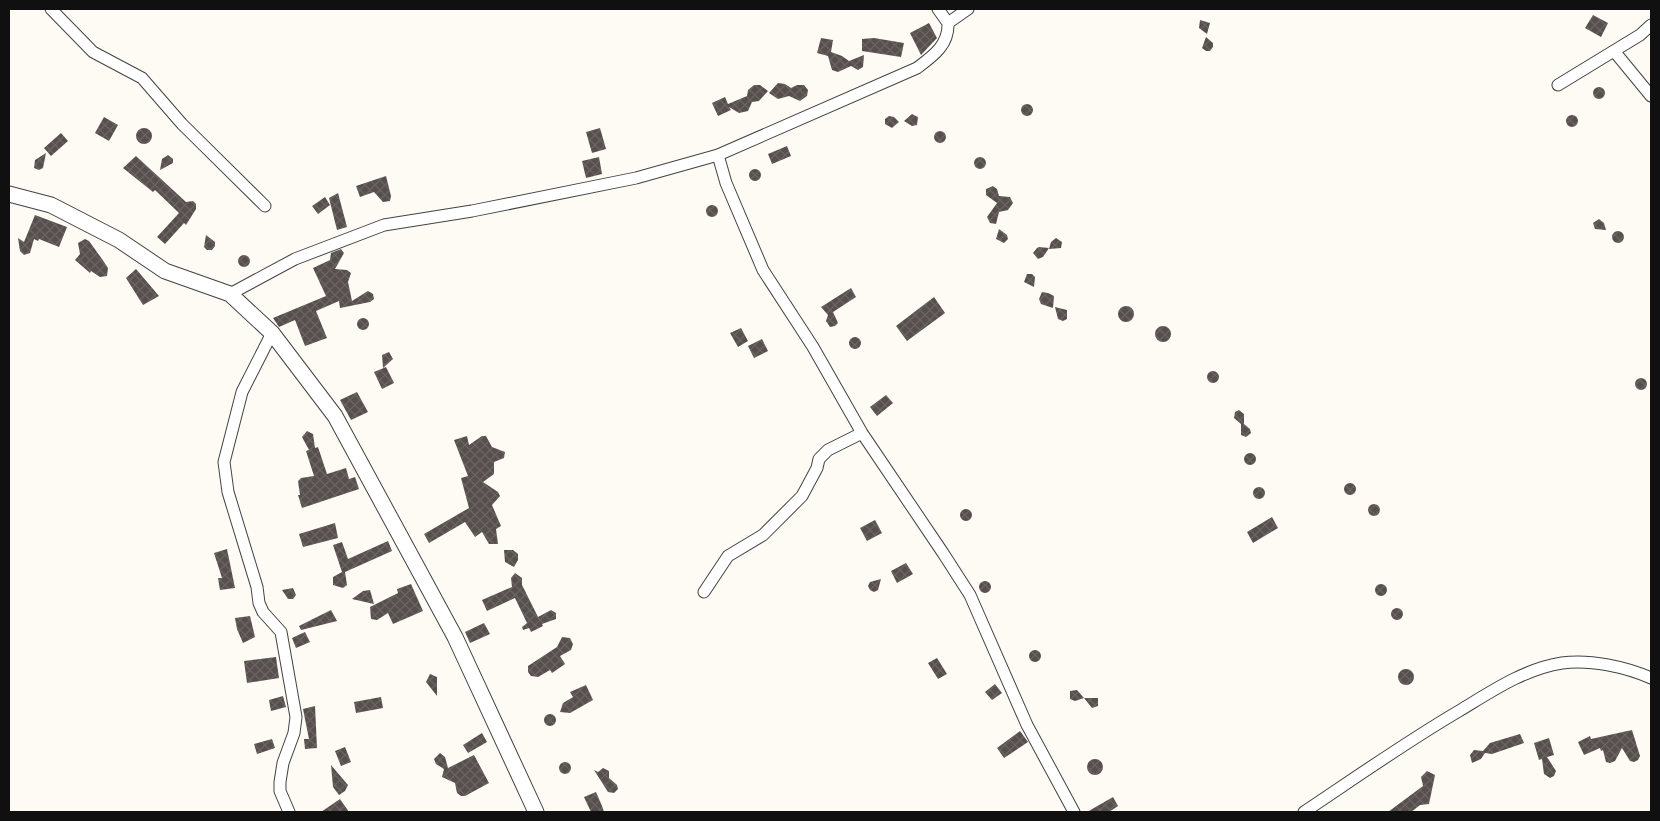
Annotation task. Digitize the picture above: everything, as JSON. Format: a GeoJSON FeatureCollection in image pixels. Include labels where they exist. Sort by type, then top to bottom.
{"type":"FeatureCollection","features":[{"type":"Feature","properties":{"kind":"street"},"geometry":{"type":"LineString","coordinates":[[50,9],[93,52],[142,78],[182,124],[264,206]]}},
{"type":"Feature","properties":{"kind":"street"},"geometry":{"type":"LineString","coordinates":[[230,294],[295,260],[384,225],[472,211],[636,178],[718,155],[917,68],[939,52],[948,32],[948,23],[938,9]]}},
{"type":"Feature","properties":{"kind":"street"},"geometry":{"type":"LineString","coordinates":[[948,23],[968,9]]}},
{"type":"Feature","properties":{"kind":"street"},"geometry":{"type":"LineString","coordinates":[[1558,85],[1640,35],[1651,25]]}},
{"type":"Feature","properties":{"kind":"street"},"geometry":{"type":"LineString","coordinates":[[1614,51],[1651,96]]}},
{"type":"Feature","properties":{"kind":"street"},"geometry":{"type":"LineString","coordinates":[[718,155],[726,183],[763,270],[813,347],[862,433],[970,596],[1027,725],[1074,812]]}},
{"type":"Feature","properties":{"kind":"street"},"geometry":{"type":"LineString","coordinates":[[9,194],[51,205],[119,240],[165,271],[230,294],[272,333],[340,424],[455,637],[536,812]]}},
{"type":"Feature","properties":{"kind":"street"},"geometry":{"type":"LineString","coordinates":[[272,333],[242,392],[224,462],[228,492],[257,587],[259,603],[267,618],[281,632],[296,717],[294,733],[282,763],[280,782],[280,791],[289,812]]}},
{"type":"Feature","properties":{"kind":"street"},"geometry":{"type":"LineString","coordinates":[[704,592],[728,556],[762,535],[802,496],[817,468],[819,459],[828,450],[862,433]]}},
{"type":"Feature","properties":{"kind":"street"},"geometry":{"type":"LineString","coordinates":[[1304,812],[1422,733],[1502,685],[1528,672],[1563,663],[1594,663],[1640,673],[1651,678]]}},
{"type":"Feature","properties":{"kind":"building"},"geometry":{"type":"Polygon","coordinates":[[[1593,15],[1608,23],[1601,37],[1585,28],[1593,15]]]}},
{"type":"Feature","properties":{"kind":"building"},"geometry":{"type":"Polygon","coordinates":[[[1200,20],[1210,23],[1207,34],[1199,28],[1200,20]]]}},
{"type":"Feature","properties":{"kind":"building"},"geometry":{"type":"Polygon","coordinates":[[[929,23],[937,38],[921,55],[910,33],[929,23]]]}},
{"type":"Feature","properties":{"kind":"building"},"geometry":{"type":"Polygon","coordinates":[[[1206,37],[1213,43],[1210,51],[1202,48],[1206,37]]]}},
{"type":"Feature","properties":{"kind":"building"},"geometry":{"type":"Polygon","coordinates":[[[821,38],[833,40],[831,52],[849,61],[864,55],[863,67],[858,70],[851,66],[838,72],[832,70],[828,56],[817,53],[821,38]]]}},
{"type":"Feature","properties":{"kind":"building"},"geometry":{"type":"Polygon","coordinates":[[[874,38],[904,43],[901,57],[862,51],[862,39],[874,38]]]}},
{"type":"Feature","properties":{"kind":"building"},"geometry":{"type":"Polygon","coordinates":[[[778,83],[785,84],[791,88],[797,85],[804,85],[808,90],[807,96],[800,101],[789,96],[778,99],[769,93],[778,83]]]}},
{"type":"Feature","properties":{"kind":"building"},"geometry":{"type":"Polygon","coordinates":[[[754,85],[760,85],[768,91],[759,101],[752,102],[748,111],[739,113],[729,107],[731,110],[718,116],[712,103],[725,97],[728,104],[747,96],[748,90],[754,85]]]}},
{"type":"Feature","properties":{"kind":"building"},"geometry":{"type":"Polygon","coordinates":[[[1599,87],[1605,93],[1599,99],[1593,93],[1599,87]]]}},
{"type":"Feature","properties":{"kind":"building"},"geometry":{"type":"Polygon","coordinates":[[[1025,104],[1029,104],[1033,110],[1029,116],[1025,116],[1021,112],[1021,108],[1025,104]]]}},
{"type":"Feature","properties":{"kind":"building"},"geometry":{"type":"Polygon","coordinates":[[[912,114],[918,117],[917,125],[912,126],[904,121],[912,114]]]}},
{"type":"Feature","properties":{"kind":"building"},"geometry":{"type":"Polygon","coordinates":[[[1572,115],[1578,121],[1572,127],[1566,121],[1572,115]]]}},
{"type":"Feature","properties":{"kind":"building"},"geometry":{"type":"Polygon","coordinates":[[[889,116],[894,117],[899,122],[892,128],[885,124],[885,119],[889,116]]]}},
{"type":"Feature","properties":{"kind":"building"},"geometry":{"type":"Polygon","coordinates":[[[104,117],[118,125],[109,141],[95,133],[104,117]]]}},
{"type":"Feature","properties":{"kind":"building"},"geometry":{"type":"Polygon","coordinates":[[[144,128],[152,136],[144,144],[136,136],[144,128]]]}},
{"type":"Feature","properties":{"kind":"building"},"geometry":{"type":"Polygon","coordinates":[[[600,128],[606,149],[592,153],[586,132],[600,128]]]}},
{"type":"Feature","properties":{"kind":"building"},"geometry":{"type":"Polygon","coordinates":[[[940,131],[946,137],[940,143],[934,137],[940,131]]]}},
{"type":"Feature","properties":{"kind":"building"},"geometry":{"type":"Polygon","coordinates":[[[61,133],[68,141],[51,156],[44,148],[61,133]]]}},
{"type":"Feature","properties":{"kind":"building"},"geometry":{"type":"Polygon","coordinates":[[[787,146],[791,156],[772,164],[768,154],[787,146]]]}},
{"type":"Feature","properties":{"kind":"building"},"geometry":{"type":"Polygon","coordinates":[[[46,153],[43,168],[39,170],[34,168],[35,160],[46,153]]]}},
{"type":"Feature","properties":{"kind":"building"},"geometry":{"type":"Polygon","coordinates":[[[168,155],[173,159],[173,163],[160,170],[162,159],[168,155]]]}},
{"type":"Feature","properties":{"kind":"building"},"geometry":{"type":"Polygon","coordinates":[[[136,156],[186,202],[193,201],[196,204],[196,209],[186,225],[184,223],[165,244],[157,237],[179,213],[155,190],[153,192],[123,168],[136,156]]]}},
{"type":"Feature","properties":{"kind":"building"},"geometry":{"type":"Polygon","coordinates":[[[599,157],[602,174],[586,178],[582,161],[599,157]]]}},
{"type":"Feature","properties":{"kind":"building"},"geometry":{"type":"Polygon","coordinates":[[[978,157],[982,157],[986,163],[982,169],[978,169],[974,165],[974,161],[978,157]]]}},
{"type":"Feature","properties":{"kind":"building"},"geometry":{"type":"Polygon","coordinates":[[[753,169],[757,169],[761,175],[757,181],[753,181],[749,177],[749,173],[753,169]]]}},
{"type":"Feature","properties":{"kind":"building"},"geometry":{"type":"Polygon","coordinates":[[[386,176],[391,196],[390,201],[383,202],[374,192],[360,197],[356,186],[386,176]]]}},
{"type":"Feature","properties":{"kind":"building"},"geometry":{"type":"Polygon","coordinates":[[[993,186],[997,189],[999,196],[1010,197],[1013,203],[1008,210],[999,212],[996,224],[990,223],[987,217],[997,203],[986,195],[986,189],[993,186]]]}},
{"type":"Feature","properties":{"kind":"building"},"geometry":{"type":"Polygon","coordinates":[[[338,193],[347,227],[337,230],[329,198],[338,193]]]}},
{"type":"Feature","properties":{"kind":"building"},"geometry":{"type":"Polygon","coordinates":[[[325,197],[330,205],[318,214],[312,206],[325,197]]]}},
{"type":"Feature","properties":{"kind":"building"},"geometry":{"type":"Polygon","coordinates":[[[712,205],[718,211],[712,217],[706,211],[712,205]]]}},
{"type":"Feature","properties":{"kind":"building"},"geometry":{"type":"Polygon","coordinates":[[[35,215],[67,227],[59,247],[39,239],[38,241],[34,239],[30,253],[24,255],[20,251],[18,238],[24,242],[35,215]]]}},
{"type":"Feature","properties":{"kind":"building"},"geometry":{"type":"Polygon","coordinates":[[[1599,219],[1604,223],[1606,230],[1595,229],[1593,223],[1599,219]]]}},
{"type":"Feature","properties":{"kind":"building"},"geometry":{"type":"Polygon","coordinates":[[[999,229],[1007,235],[1008,239],[1004,243],[996,239],[999,229]]]}},
{"type":"Feature","properties":{"kind":"building"},"geometry":{"type":"Polygon","coordinates":[[[1616,231],[1620,231],[1624,237],[1620,243],[1616,243],[1612,239],[1612,235],[1616,231]]]}},
{"type":"Feature","properties":{"kind":"building"},"geometry":{"type":"Polygon","coordinates":[[[206,235],[215,242],[212,250],[207,250],[204,247],[206,235]]]}},
{"type":"Feature","properties":{"kind":"building"},"geometry":{"type":"Polygon","coordinates":[[[1056,238],[1062,242],[1061,248],[1049,249],[1051,242],[1056,238]]]}},
{"type":"Feature","properties":{"kind":"building"},"geometry":{"type":"Polygon","coordinates":[[[85,239],[89,241],[108,268],[107,276],[100,277],[91,271],[90,273],[75,260],[80,254],[78,243],[85,239]]]}},
{"type":"Feature","properties":{"kind":"building"},"geometry":{"type":"Polygon","coordinates":[[[1037,248],[1049,248],[1043,257],[1038,259],[1033,253],[1037,248]]]}},
{"type":"Feature","properties":{"kind":"building"},"geometry":{"type":"Polygon","coordinates":[[[341,249],[344,253],[335,269],[347,270],[351,273],[348,282],[352,301],[368,291],[373,294],[374,299],[370,302],[340,308],[339,301],[316,311],[327,338],[305,346],[295,320],[279,327],[273,318],[326,296],[313,268],[330,260],[331,253],[341,249]]]}},
{"type":"Feature","properties":{"kind":"building"},"geometry":{"type":"Polygon","coordinates":[[[244,255],[250,261],[244,267],[238,261],[244,255]]]}},
{"type":"Feature","properties":{"kind":"building"},"geometry":{"type":"Polygon","coordinates":[[[136,269],[159,296],[143,305],[126,278],[136,269]]]}},
{"type":"Feature","properties":{"kind":"building"},"geometry":{"type":"Polygon","coordinates":[[[1027,274],[1032,274],[1035,277],[1034,287],[1024,282],[1027,274]]]}},
{"type":"Feature","properties":{"kind":"building"},"geometry":{"type":"Polygon","coordinates":[[[851,288],[856,297],[833,312],[838,323],[830,327],[826,321],[828,315],[821,307],[851,288]]]}},
{"type":"Feature","properties":{"kind":"building"},"geometry":{"type":"Polygon","coordinates":[[[1042,292],[1054,296],[1053,308],[1041,304],[1039,299],[1042,292]]]}},
{"type":"Feature","properties":{"kind":"building"},"geometry":{"type":"Polygon","coordinates":[[[934,297],[945,313],[907,341],[896,326],[934,297]]]}},
{"type":"Feature","properties":{"kind":"building"},"geometry":{"type":"Polygon","coordinates":[[[1126,306],[1134,314],[1126,322],[1118,314],[1126,306]]]}},
{"type":"Feature","properties":{"kind":"building"},"geometry":{"type":"Polygon","coordinates":[[[1055,307],[1067,310],[1067,319],[1063,321],[1058,319],[1055,307]]]}},
{"type":"Feature","properties":{"kind":"building"},"geometry":{"type":"Polygon","coordinates":[[[361,318],[365,318],[369,324],[365,330],[361,330],[357,326],[357,322],[361,318]]]}},
{"type":"Feature","properties":{"kind":"building"},"geometry":{"type":"Polygon","coordinates":[[[1163,326],[1171,334],[1163,342],[1155,334],[1163,326]]]}},
{"type":"Feature","properties":{"kind":"building"},"geometry":{"type":"Polygon","coordinates":[[[741,328],[748,341],[738,347],[730,333],[741,328]]]}},
{"type":"Feature","properties":{"kind":"building"},"geometry":{"type":"Polygon","coordinates":[[[855,337],[861,343],[855,349],[849,343],[855,337]]]}},
{"type":"Feature","properties":{"kind":"building"},"geometry":{"type":"Polygon","coordinates":[[[762,339],[768,351],[754,358],[748,346],[762,339]]]}},
{"type":"Feature","properties":{"kind":"building"},"geometry":{"type":"Polygon","coordinates":[[[389,352],[393,359],[383,368],[382,355],[389,352]]]}},
{"type":"Feature","properties":{"kind":"building"},"geometry":{"type":"Polygon","coordinates":[[[386,367],[394,383],[382,389],[374,372],[386,367]]]}},
{"type":"Feature","properties":{"kind":"building"},"geometry":{"type":"Polygon","coordinates":[[[1213,371],[1219,377],[1213,383],[1207,377],[1213,371]]]}},
{"type":"Feature","properties":{"kind":"building"},"geometry":{"type":"Polygon","coordinates":[[[1641,378],[1647,384],[1641,390],[1635,384],[1641,378]]]}},
{"type":"Feature","properties":{"kind":"building"},"geometry":{"type":"Polygon","coordinates":[[[357,392],[368,412],[351,420],[340,400],[357,392]]]}},
{"type":"Feature","properties":{"kind":"building"},"geometry":{"type":"Polygon","coordinates":[[[886,395],[893,403],[877,416],[870,407],[886,395]]]}},
{"type":"Feature","properties":{"kind":"building"},"geometry":{"type":"Polygon","coordinates":[[[1239,410],[1244,414],[1244,424],[1250,429],[1251,433],[1246,437],[1241,435],[1241,424],[1234,418],[1235,412],[1239,410]]]}},
{"type":"Feature","properties":{"kind":"building"},"geometry":{"type":"Polygon","coordinates":[[[307,431],[313,434],[315,448],[318,447],[327,474],[346,468],[349,479],[355,477],[359,489],[302,508],[298,495],[300,495],[298,481],[301,478],[314,476],[306,451],[309,450],[302,437],[307,431]]]}},
{"type":"Feature","properties":{"kind":"building"},"geometry":{"type":"Polygon","coordinates":[[[467,436],[469,445],[482,436],[486,436],[492,447],[505,452],[504,458],[494,462],[494,474],[483,482],[498,492],[500,496],[492,505],[501,526],[496,529],[498,544],[489,544],[482,532],[475,537],[465,522],[429,543],[424,534],[469,508],[461,478],[468,476],[454,440],[467,436]]]}},
{"type":"Feature","properties":{"kind":"building"},"geometry":{"type":"Polygon","coordinates":[[[1250,453],[1256,459],[1250,465],[1244,459],[1250,453]]]}},
{"type":"Feature","properties":{"kind":"building"},"geometry":{"type":"Polygon","coordinates":[[[1350,483],[1356,489],[1350,495],[1344,489],[1350,483]]]}},
{"type":"Feature","properties":{"kind":"building"},"geometry":{"type":"Polygon","coordinates":[[[1259,487],[1265,493],[1259,499],[1253,493],[1259,487]]]}},
{"type":"Feature","properties":{"kind":"building"},"geometry":{"type":"Polygon","coordinates":[[[1374,504],[1380,510],[1374,516],[1368,510],[1374,504]]]}},
{"type":"Feature","properties":{"kind":"building"},"geometry":{"type":"Polygon","coordinates":[[[966,509],[972,515],[966,521],[960,515],[966,509]]]}},
{"type":"Feature","properties":{"kind":"building"},"geometry":{"type":"Polygon","coordinates":[[[1272,517],[1278,528],[1253,543],[1247,532],[1272,517]]]}},
{"type":"Feature","properties":{"kind":"building"},"geometry":{"type":"Polygon","coordinates":[[[875,520],[882,533],[867,541],[860,528],[875,520]]]}},
{"type":"Feature","properties":{"kind":"building"},"geometry":{"type":"Polygon","coordinates":[[[335,523],[338,538],[303,547],[299,534],[335,523]]]}},
{"type":"Feature","properties":{"kind":"building"},"geometry":{"type":"Polygon","coordinates":[[[388,541],[392,551],[345,572],[347,585],[343,588],[333,585],[333,577],[342,572],[333,545],[342,542],[348,559],[388,541]]]}},
{"type":"Feature","properties":{"kind":"building"},"geometry":{"type":"Polygon","coordinates":[[[227,549],[235,588],[220,590],[218,578],[222,578],[214,553],[227,549]]]}},
{"type":"Feature","properties":{"kind":"building"},"geometry":{"type":"Polygon","coordinates":[[[504,550],[513,550],[518,554],[518,560],[514,567],[505,562],[504,550]]]}},
{"type":"Feature","properties":{"kind":"building"},"geometry":{"type":"Polygon","coordinates":[[[906,563],[913,574],[897,583],[891,571],[906,563]]]}},
{"type":"Feature","properties":{"kind":"building"},"geometry":{"type":"Polygon","coordinates":[[[515,573],[522,578],[522,585],[538,617],[551,610],[556,613],[556,619],[542,624],[543,626],[531,632],[529,628],[523,630],[522,627],[527,623],[515,598],[487,611],[482,600],[512,587],[511,578],[515,573]]]}},
{"type":"Feature","properties":{"kind":"building"},"geometry":{"type":"Polygon","coordinates":[[[881,579],[878,590],[874,592],[870,590],[868,586],[870,582],[881,579]]]}},
{"type":"Feature","properties":{"kind":"building"},"geometry":{"type":"Polygon","coordinates":[[[985,581],[991,587],[985,593],[979,587],[985,581]]]}},
{"type":"Feature","properties":{"kind":"building"},"geometry":{"type":"Polygon","coordinates":[[[411,584],[423,611],[393,624],[388,613],[377,620],[371,619],[370,607],[398,593],[397,589],[411,584]]]}},
{"type":"Feature","properties":{"kind":"building"},"geometry":{"type":"Polygon","coordinates":[[[1381,584],[1387,590],[1381,596],[1375,590],[1381,584]]]}},
{"type":"Feature","properties":{"kind":"building"},"geometry":{"type":"Polygon","coordinates":[[[293,588],[296,595],[293,599],[288,599],[282,590],[293,588]]]}},
{"type":"Feature","properties":{"kind":"building"},"geometry":{"type":"Polygon","coordinates":[[[370,590],[374,604],[352,599],[363,591],[370,590]]]}},
{"type":"Feature","properties":{"kind":"building"},"geometry":{"type":"Polygon","coordinates":[[[1397,608],[1403,614],[1397,620],[1391,614],[1397,608]]]}},
{"type":"Feature","properties":{"kind":"building"},"geometry":{"type":"Polygon","coordinates":[[[331,610],[337,621],[301,630],[299,626],[331,610]]]}},
{"type":"Feature","properties":{"kind":"building"},"geometry":{"type":"Polygon","coordinates":[[[250,616],[255,637],[243,643],[235,618],[250,616]]]}},
{"type":"Feature","properties":{"kind":"building"},"geometry":{"type":"Polygon","coordinates":[[[484,623],[490,634],[470,643],[465,632],[484,623]]]}},
{"type":"Feature","properties":{"kind":"building"},"geometry":{"type":"Polygon","coordinates":[[[305,632],[310,642],[296,648],[292,638],[305,632]]]}},
{"type":"Feature","properties":{"kind":"building"},"geometry":{"type":"Polygon","coordinates":[[[562,637],[570,638],[573,644],[571,650],[560,656],[565,664],[552,673],[550,670],[538,677],[531,676],[528,672],[528,666],[557,647],[562,637]]]}},
{"type":"Feature","properties":{"kind":"building"},"geometry":{"type":"Polygon","coordinates":[[[1035,650],[1041,656],[1035,662],[1029,656],[1035,650]]]}},
{"type":"Feature","properties":{"kind":"building"},"geometry":{"type":"Polygon","coordinates":[[[276,657],[279,678],[247,683],[244,661],[276,657]]]}},
{"type":"Feature","properties":{"kind":"building"},"geometry":{"type":"Polygon","coordinates":[[[937,658],[947,674],[938,679],[928,663],[937,658]]]}},
{"type":"Feature","properties":{"kind":"building"},"geometry":{"type":"Polygon","coordinates":[[[1406,669],[1414,677],[1406,685],[1398,677],[1406,669]]]}},
{"type":"Feature","properties":{"kind":"building"},"geometry":{"type":"Polygon","coordinates":[[[430,674],[437,677],[437,696],[426,682],[430,674]]]}},
{"type":"Feature","properties":{"kind":"building"},"geometry":{"type":"Polygon","coordinates":[[[995,684],[1002,693],[992,700],[985,692],[995,684]]]}},
{"type":"Feature","properties":{"kind":"building"},"geometry":{"type":"Polygon","coordinates":[[[586,685],[593,700],[570,713],[560,712],[563,703],[573,697],[570,692],[586,685]]]}},
{"type":"Feature","properties":{"kind":"building"},"geometry":{"type":"Polygon","coordinates":[[[1077,690],[1084,698],[1075,701],[1070,699],[1070,691],[1077,690]]]}},
{"type":"Feature","properties":{"kind":"building"},"geometry":{"type":"Polygon","coordinates":[[[283,696],[286,707],[271,711],[269,700],[283,696]]]}},
{"type":"Feature","properties":{"kind":"building"},"geometry":{"type":"Polygon","coordinates":[[[381,697],[383,708],[356,713],[354,702],[381,697]]]}},
{"type":"Feature","properties":{"kind":"building"},"geometry":{"type":"Polygon","coordinates":[[[1084,698],[1098,698],[1098,706],[1092,708],[1084,698]]]}},
{"type":"Feature","properties":{"kind":"building"},"geometry":{"type":"Polygon","coordinates":[[[315,706],[317,748],[305,749],[304,739],[309,739],[303,709],[315,706]]]}},
{"type":"Feature","properties":{"kind":"building"},"geometry":{"type":"Polygon","coordinates":[[[548,714],[552,714],[556,720],[552,726],[548,726],[544,722],[544,718],[548,714]]]}},
{"type":"Feature","properties":{"kind":"building"},"geometry":{"type":"Polygon","coordinates":[[[1632,730],[1640,756],[1634,762],[1630,761],[1622,748],[1615,761],[1610,763],[1606,762],[1603,750],[1601,751],[1600,748],[1584,755],[1578,742],[1590,736],[1591,739],[1632,730]]]}},
{"type":"Feature","properties":{"kind":"building"},"geometry":{"type":"Polygon","coordinates":[[[1020,731],[1028,742],[1004,758],[997,748],[1020,731]]]}},
{"type":"Feature","properties":{"kind":"building"},"geometry":{"type":"Polygon","coordinates":[[[482,733],[487,742],[468,753],[463,745],[482,733]]]}},
{"type":"Feature","properties":{"kind":"building"},"geometry":{"type":"Polygon","coordinates":[[[1520,734],[1524,743],[1492,754],[1485,753],[1481,759],[1472,763],[1470,755],[1474,750],[1483,751],[1490,743],[1520,734]]]}},
{"type":"Feature","properties":{"kind":"building"},"geometry":{"type":"Polygon","coordinates":[[[1549,738],[1554,755],[1547,757],[1556,771],[1554,776],[1550,778],[1544,774],[1542,759],[1539,760],[1534,743],[1549,738]]]}},
{"type":"Feature","properties":{"kind":"building"},"geometry":{"type":"Polygon","coordinates":[[[272,739],[275,748],[257,754],[254,744],[272,739]]]}},
{"type":"Feature","properties":{"kind":"building"},"geometry":{"type":"Polygon","coordinates":[[[345,747],[351,762],[341,766],[335,751],[345,747]]]}},
{"type":"Feature","properties":{"kind":"building"},"geometry":{"type":"Polygon","coordinates":[[[440,753],[445,757],[448,768],[474,755],[489,783],[465,796],[461,796],[457,793],[455,783],[442,777],[444,769],[436,764],[434,759],[440,753]]]}},
{"type":"Feature","properties":{"kind":"building"},"geometry":{"type":"Polygon","coordinates":[[[1095,759],[1103,767],[1095,775],[1087,767],[1095,759]]]}},
{"type":"Feature","properties":{"kind":"building"},"geometry":{"type":"Polygon","coordinates":[[[565,762],[571,768],[565,774],[559,768],[565,762]]]}},
{"type":"Feature","properties":{"kind":"building"},"geometry":{"type":"Polygon","coordinates":[[[331,765],[348,785],[345,791],[339,795],[333,787],[331,765]]]}},
{"type":"Feature","properties":{"kind":"building"},"geometry":{"type":"Polygon","coordinates":[[[603,768],[609,771],[609,778],[617,785],[618,789],[614,793],[608,792],[594,770],[598,772],[603,768]]]}},
{"type":"Feature","properties":{"kind":"building"},"geometry":{"type":"Polygon","coordinates":[[[1427,771],[1435,775],[1429,804],[1420,805],[1411,812],[1388,812],[1423,786],[1421,777],[1427,771]]]}},
{"type":"Feature","properties":{"kind":"building"},"geometry":{"type":"Polygon","coordinates":[[[596,792],[604,812],[591,812],[584,797],[596,792]]]}},
{"type":"Feature","properties":{"kind":"building"},"geometry":{"type":"Polygon","coordinates":[[[1113,797],[1118,806],[1109,812],[1087,812],[1113,797]]]}},
{"type":"Feature","properties":{"kind":"building"},"geometry":{"type":"Polygon","coordinates":[[[340,799],[349,812],[321,812],[340,799]]]}}]}
